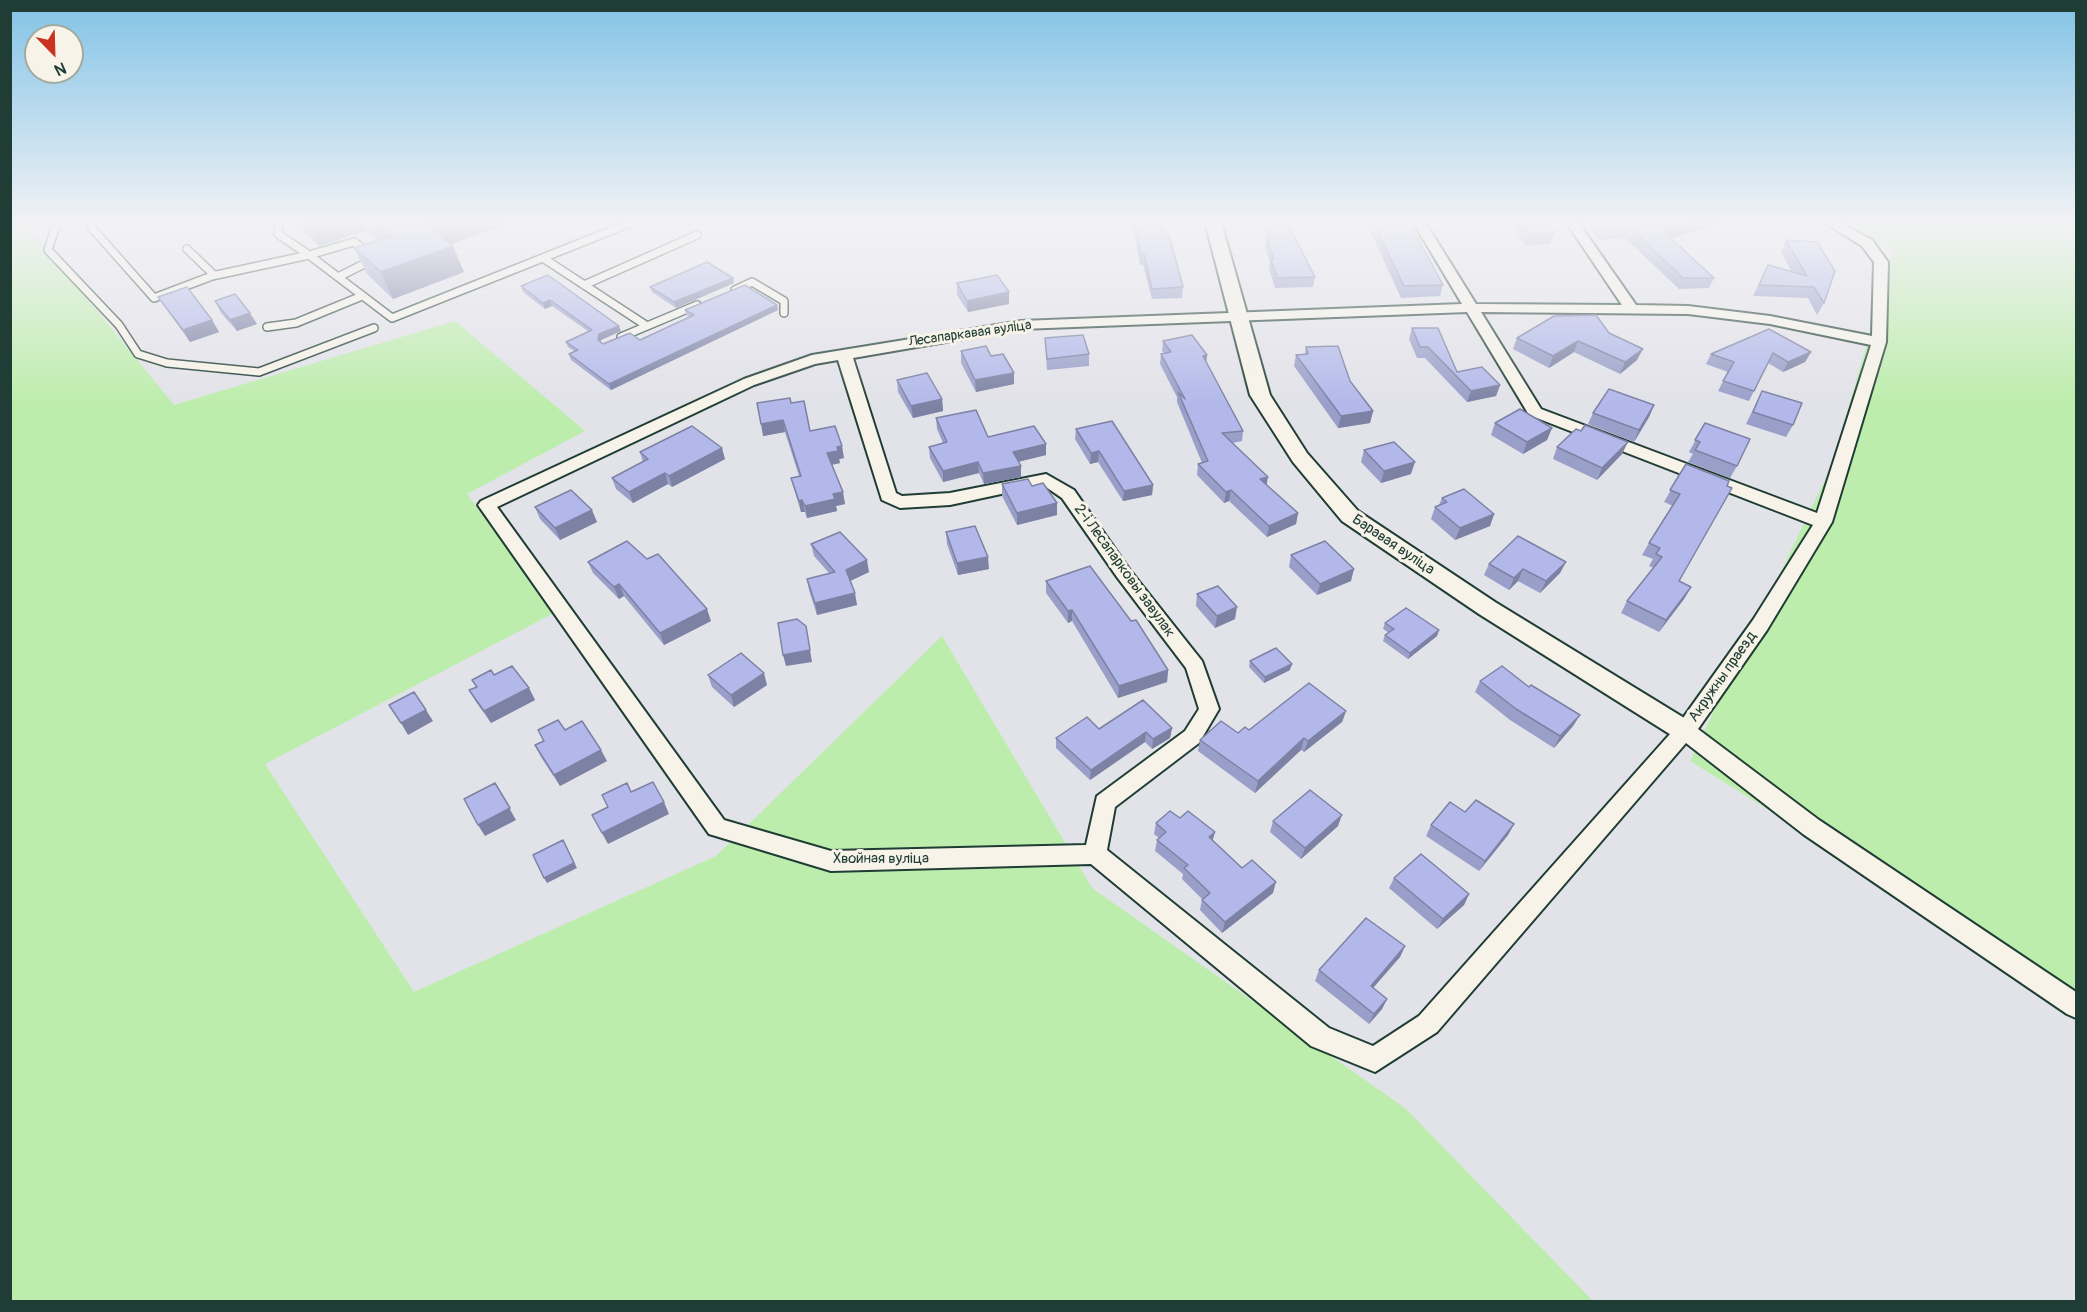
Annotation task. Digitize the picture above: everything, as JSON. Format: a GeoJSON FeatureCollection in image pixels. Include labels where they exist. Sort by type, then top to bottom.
{"type":"FeatureCollection","features":[{"type":"Feature","properties":{"kind":"street","name":"Баравая вуліца"},"geometry":{"type":"LineString","coordinates":[[1230,283],[1260,395],[1300,457],[1350,516],[1487,608],[1685,731]]}},
{"type":"Feature","properties":{"kind":"street"},"geometry":{"type":"LineString","coordinates":[[1457,283],[1535,412],[1823,522]]}},
{"type":"Feature","properties":{"kind":"street"},"geometry":{"type":"LineString","coordinates":[[1614,283],[1632,310]]}},
{"type":"Feature","properties":{"kind":"street","name":"Акружны праезд"},"geometry":{"type":"LineString","coordinates":[[1095,854],[1320,1037],[1375,1059],[1428,1024],[1685,731],[1760,625],[1823,522],[1879,342],[1880,283]]}},
{"type":"Feature","properties":{"kind":"street","name":"Лесапаркавая вуліца"},"geometry":{"type":"LineString","coordinates":[[487,506],[749,382],[812,360],[1021,325],[1473,308],[1688,310],[1770,320],[1879,342]]}},
{"type":"Feature","properties":{"kind":"street","name":"2-і Лесапарковы завулак"},"geometry":{"type":"LineString","coordinates":[[844,354],[888,496],[900,502],[950,499],[1046,479],[1068,494],[1123,573],[1195,666],[1209,709],[1192,737],[1105,802],[1095,854]]}},
{"type":"Feature","properties":{"kind":"street","name":"Хвойная вуліца"},"geometry":{"type":"LineString","coordinates":[[487,506],[717,827],[831,861],[1095,854]]}},
{"type":"Feature","properties":{"kind":"street"},"geometry":{"type":"LineString","coordinates":[[1685,731],[1811,827],[2076,1006]]}},
{"type":"Feature","properties":{"kind":"lane"},"geometry":{"type":"LineString","coordinates":[[79,283],[119,325],[138,354],[167,363],[258,372],[374,328]]}},
{"type":"Feature","properties":{"kind":"lane"},"geometry":{"type":"LineString","coordinates":[[141,283],[154,298],[193,283]]}},
{"type":"Feature","properties":{"kind":"lane"},"geometry":{"type":"LineString","coordinates":[[346,283],[392,318],[480,283]]}},
{"type":"Feature","properties":{"kind":"lane"},"geometry":{"type":"LineString","coordinates":[[581,283],[647,326]]}},
{"type":"Feature","properties":{"kind":"lane"},"geometry":{"type":"LineString","coordinates":[[584,285],[588,283]]}},
{"type":"Feature","properties":{"kind":"lane"},"geometry":{"type":"LineString","coordinates":[[731,291],[749,283]]}},
{"type":"Feature","properties":{"kind":"lane"},"geometry":{"type":"LineString","coordinates":[[754,283],[784,301],[784,313]]}},
{"type":"Feature","properties":{"kind":"lane"},"geometry":{"type":"LineString","coordinates":[[267,327],[296,323],[362,296]]}},
{"type":"Feature","properties":{"kind":"lane"},"geometry":{"type":"LineString","coordinates":[[616,340],[710,300]]}},
{"type":"Feature","properties":{"kind":"green space"},"geometry":{"type":"Polygon","coordinates":[[[10,283],[75,283],[174,405],[455,321],[585,431],[467,494],[554,613],[265,764],[414,992],[716,856],[942,636],[1092,888],[1405,1108],[1593,1301],[11,1301],[10,283]]]}},
{"type":"Feature","properties":{"kind":"green space"},"geometry":{"type":"Polygon","coordinates":[[[1883,283],[2076,283],[2076,1001],[1690,761],[1833,463],[1883,283]]]}},
{"type":"Feature","properties":{"kind":"building"},"geometry":{"type":"Polygon","coordinates":[[[528,283],[559,283],[619,326],[599,334],[598,340],[603,344],[630,333],[640,340],[694,315],[685,310],[745,285],[777,305],[609,384],[569,354],[578,350],[566,342],[592,330],[550,300],[543,303],[521,286],[528,283]]]}},
{"type":"Feature","properties":{"kind":"building"},"geometry":{"type":"Polygon","coordinates":[[[659,283],[720,283],[674,302],[650,287],[659,283]]]}},
{"type":"Feature","properties":{"kind":"building"},"geometry":{"type":"Polygon","coordinates":[[[957,283],[1003,283],[1009,292],[967,301],[957,283]]]}},
{"type":"Feature","properties":{"kind":"building"},"geometry":{"type":"Polygon","coordinates":[[[1151,283],[1182,283],[1183,287],[1152,289],[1151,283]]]}},
{"type":"Feature","properties":{"kind":"building"},"geometry":{"type":"Polygon","coordinates":[[[1403,283],[1443,285],[1404,286],[1403,283]]]}},
{"type":"Feature","properties":{"kind":"building"},"geometry":{"type":"Polygon","coordinates":[[[1831,283],[1824,303],[1814,287],[1759,285],[1831,283]]]}},
{"type":"Feature","properties":{"kind":"building"},"geometry":{"type":"Polygon","coordinates":[[[187,287],[212,320],[183,330],[158,297],[187,287]]]}},
{"type":"Feature","properties":{"kind":"building"},"geometry":{"type":"Polygon","coordinates":[[[235,294],[250,313],[230,320],[215,301],[235,294]]]}},
{"type":"Feature","properties":{"kind":"building"},"geometry":{"type":"Polygon","coordinates":[[[1596,315],[1609,333],[1643,349],[1625,362],[1578,341],[1553,356],[1517,338],[1554,316],[1596,315]]]}},
{"type":"Feature","properties":{"kind":"building"},"geometry":{"type":"Polygon","coordinates":[[[1412,328],[1438,328],[1457,372],[1482,367],[1500,385],[1471,391],[1428,347],[1420,347],[1412,328]]]}},
{"type":"Feature","properties":{"kind":"building"},"geometry":{"type":"Polygon","coordinates":[[[1769,329],[1811,352],[1788,362],[1773,353],[1754,391],[1723,381],[1734,362],[1711,354],[1769,329]]]}},
{"type":"Feature","properties":{"kind":"building"},"geometry":{"type":"Polygon","coordinates":[[[1083,335],[1089,354],[1047,359],[1045,338],[1083,335]]]}},
{"type":"Feature","properties":{"kind":"building"},"geometry":{"type":"Polygon","coordinates":[[[1192,335],[1207,355],[1203,356],[1243,431],[1222,433],[1268,477],[1260,479],[1298,513],[1269,526],[1231,490],[1226,492],[1198,464],[1208,461],[1178,392],[1185,399],[1161,354],[1171,352],[1163,341],[1192,335]]]}},
{"type":"Feature","properties":{"kind":"building"},"geometry":{"type":"Polygon","coordinates":[[[986,346],[991,356],[1003,354],[1014,373],[975,380],[961,351],[986,346]]]}},
{"type":"Feature","properties":{"kind":"building"},"geometry":{"type":"Polygon","coordinates":[[[1338,346],[1350,381],[1373,411],[1341,416],[1296,355],[1308,354],[1306,347],[1338,346]]]}},
{"type":"Feature","properties":{"kind":"building"},"geometry":{"type":"Polygon","coordinates":[[[927,373],[942,399],[911,406],[897,380],[927,373]]]}},
{"type":"Feature","properties":{"kind":"building"},"geometry":{"type":"Polygon","coordinates":[[[1609,389],[1654,405],[1639,430],[1593,413],[1609,389]]]}},
{"type":"Feature","properties":{"kind":"building"},"geometry":{"type":"Polygon","coordinates":[[[1762,391],[1802,403],[1793,425],[1753,412],[1762,391]]]}},
{"type":"Feature","properties":{"kind":"building"},"geometry":{"type":"Polygon","coordinates":[[[790,398],[791,403],[804,401],[810,431],[835,426],[842,446],[837,447],[838,451],[827,453],[843,492],[833,494],[835,499],[805,506],[802,500],[799,501],[791,478],[801,476],[783,420],[761,424],[757,403],[790,398]]]}},
{"type":"Feature","properties":{"kind":"building"},"geometry":{"type":"Polygon","coordinates":[[[1520,409],[1552,428],[1527,442],[1495,423],[1520,409]]]}},
{"type":"Feature","properties":{"kind":"building"},"geometry":{"type":"Polygon","coordinates":[[[976,410],[988,437],[1034,426],[1046,444],[1013,452],[1021,466],[983,473],[978,462],[943,471],[929,447],[947,442],[936,418],[976,410]]]}},
{"type":"Feature","properties":{"kind":"building"},"geometry":{"type":"Polygon","coordinates":[[[1112,421],[1153,485],[1124,491],[1099,451],[1091,453],[1076,429],[1112,421]]]}},
{"type":"Feature","properties":{"kind":"building"},"geometry":{"type":"Polygon","coordinates":[[[1705,423],[1750,439],[1737,466],[1695,450],[1700,442],[1695,440],[1705,423]]]}},
{"type":"Feature","properties":{"kind":"building"},"geometry":{"type":"Polygon","coordinates":[[[1585,425],[1628,442],[1602,468],[1557,447],[1576,429],[1581,431],[1585,425]]]}},
{"type":"Feature","properties":{"kind":"building"},"geometry":{"type":"Polygon","coordinates":[[[692,426],[722,448],[669,476],[665,473],[629,492],[612,478],[648,459],[640,452],[692,426]]]}},
{"type":"Feature","properties":{"kind":"building"},"geometry":{"type":"Polygon","coordinates":[[[1394,442],[1415,462],[1384,471],[1364,450],[1394,442]]]}},
{"type":"Feature","properties":{"kind":"building"},"geometry":{"type":"Polygon","coordinates":[[[1686,464],[1729,481],[1727,486],[1732,488],[1679,581],[1691,587],[1666,620],[1627,601],[1662,557],[1656,554],[1660,548],[1649,543],[1680,494],[1670,490],[1686,464]]]}},
{"type":"Feature","properties":{"kind":"building"},"geometry":{"type":"Polygon","coordinates":[[[1028,479],[1032,486],[1043,483],[1057,503],[1017,513],[1002,484],[1028,479]]]}},
{"type":"Feature","properties":{"kind":"building"},"geometry":{"type":"Polygon","coordinates":[[[1464,489],[1494,514],[1460,528],[1435,507],[1447,502],[1442,498],[1464,489]]]}},
{"type":"Feature","properties":{"kind":"building"},"geometry":{"type":"Polygon","coordinates":[[[571,490],[592,510],[555,528],[535,507],[571,490]]]}},
{"type":"Feature","properties":{"kind":"building"},"geometry":{"type":"Polygon","coordinates":[[[975,526],[988,557],[957,563],[946,532],[975,526]]]}},
{"type":"Feature","properties":{"kind":"building"},"geometry":{"type":"Polygon","coordinates":[[[840,532],[867,560],[846,570],[855,593],[815,603],[807,579],[835,572],[811,544],[840,532]]]}},
{"type":"Feature","properties":{"kind":"building"},"geometry":{"type":"Polygon","coordinates":[[[1518,536],[1566,562],[1546,581],[1523,569],[1514,578],[1489,564],[1518,536]]]}},
{"type":"Feature","properties":{"kind":"building"},"geometry":{"type":"Polygon","coordinates":[[[627,541],[647,559],[658,554],[707,609],[660,633],[619,584],[614,587],[588,562],[627,541]]]}},
{"type":"Feature","properties":{"kind":"building"},"geometry":{"type":"Polygon","coordinates":[[[1325,541],[1354,569],[1320,584],[1291,555],[1325,541]]]}},
{"type":"Feature","properties":{"kind":"building"},"geometry":{"type":"Polygon","coordinates":[[[1090,566],[1131,621],[1136,620],[1168,670],[1119,686],[1072,610],[1068,611],[1046,581],[1090,566]]]}},
{"type":"Feature","properties":{"kind":"building"},"geometry":{"type":"Polygon","coordinates":[[[1218,586],[1237,607],[1217,616],[1197,594],[1218,586]]]}},
{"type":"Feature","properties":{"kind":"building"},"geometry":{"type":"Polygon","coordinates":[[[1406,608],[1439,630],[1410,653],[1385,635],[1394,629],[1385,623],[1406,608]]]}},
{"type":"Feature","properties":{"kind":"building"},"geometry":{"type":"Polygon","coordinates":[[[797,619],[806,626],[810,650],[783,655],[778,623],[797,619]]]}},
{"type":"Feature","properties":{"kind":"building"},"geometry":{"type":"Polygon","coordinates":[[[1276,648],[1292,664],[1265,677],[1250,661],[1276,648]]]}},
{"type":"Feature","properties":{"kind":"building"},"geometry":{"type":"Polygon","coordinates":[[[741,653],[764,673],[731,695],[708,675],[741,653]]]}},
{"type":"Feature","properties":{"kind":"building"},"geometry":{"type":"Polygon","coordinates":[[[512,666],[529,688],[484,711],[469,690],[477,687],[472,680],[491,670],[494,675],[512,666]]]}},
{"type":"Feature","properties":{"kind":"building"},"geometry":{"type":"Polygon","coordinates":[[[1502,666],[1529,687],[1531,685],[1580,715],[1560,736],[1516,709],[1480,681],[1502,666]]]}},
{"type":"Feature","properties":{"kind":"building"},"geometry":{"type":"Polygon","coordinates":[[[1309,683],[1346,711],[1308,741],[1304,738],[1258,781],[1200,740],[1221,721],[1238,733],[1245,727],[1249,730],[1309,683]]]}},
{"type":"Feature","properties":{"kind":"building"},"geometry":{"type":"Polygon","coordinates":[[[414,692],[426,710],[401,723],[389,705],[414,692]]]}},
{"type":"Feature","properties":{"kind":"building"},"geometry":{"type":"Polygon","coordinates":[[[1143,700],[1172,728],[1153,739],[1146,732],[1091,770],[1056,738],[1087,717],[1099,729],[1143,700]]]}},
{"type":"Feature","properties":{"kind":"building"},"geometry":{"type":"Polygon","coordinates":[[[558,720],[565,730],[582,721],[601,750],[554,775],[535,745],[544,741],[538,730],[558,720]]]}},
{"type":"Feature","properties":{"kind":"building"},"geometry":{"type":"Polygon","coordinates":[[[653,782],[664,802],[602,833],[592,815],[608,807],[602,795],[627,783],[631,792],[653,782]]]}},
{"type":"Feature","properties":{"kind":"building"},"geometry":{"type":"Polygon","coordinates":[[[495,783],[510,808],[478,825],[464,799],[495,783]]]}},
{"type":"Feature","properties":{"kind":"building"},"geometry":{"type":"Polygon","coordinates":[[[1310,790],[1342,815],[1305,848],[1273,821],[1310,790]]]}},
{"type":"Feature","properties":{"kind":"building"},"geometry":{"type":"Polygon","coordinates":[[[1476,800],[1514,824],[1485,861],[1431,825],[1450,802],[1465,812],[1476,800]]]}},
{"type":"Feature","properties":{"kind":"building"},"geometry":{"type":"Polygon","coordinates":[[[1170,811],[1180,818],[1188,811],[1215,832],[1209,837],[1242,868],[1252,860],[1276,882],[1225,922],[1202,900],[1210,893],[1184,868],[1188,865],[1157,840],[1166,832],[1156,823],[1170,811]]]}},
{"type":"Feature","properties":{"kind":"building"},"geometry":{"type":"Polygon","coordinates":[[[563,840],[574,863],[544,878],[533,855],[563,840]]]}},
{"type":"Feature","properties":{"kind":"building"},"geometry":{"type":"Polygon","coordinates":[[[1421,854],[1469,894],[1443,919],[1394,878],[1421,854]]]}},
{"type":"Feature","properties":{"kind":"building"},"geometry":{"type":"Polygon","coordinates":[[[1366,918],[1405,946],[1371,986],[1387,999],[1374,1014],[1319,970],[1366,918]]]}}]}
